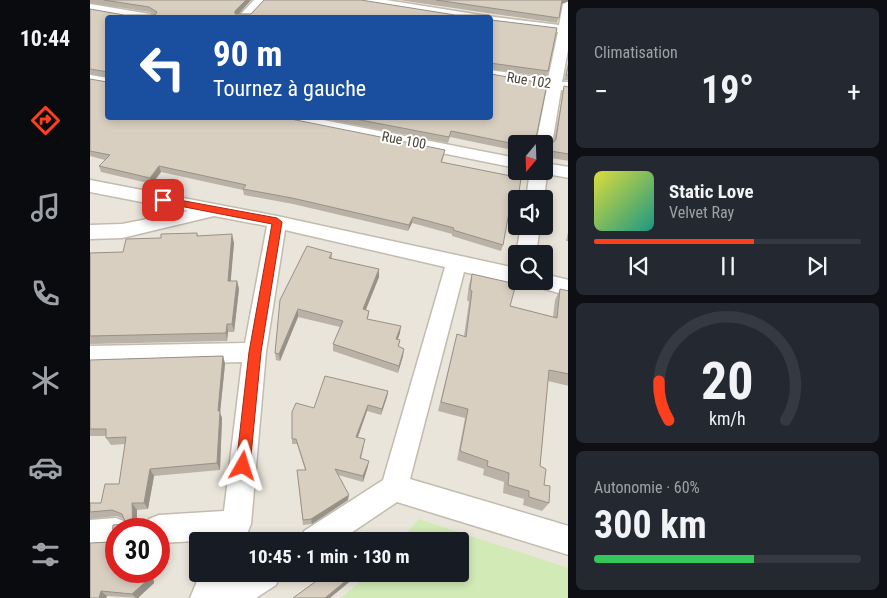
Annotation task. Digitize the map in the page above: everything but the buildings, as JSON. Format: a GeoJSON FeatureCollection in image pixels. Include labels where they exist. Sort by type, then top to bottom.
{"type":"FeatureCollection","features":[{"type":"Feature","properties":{"kind":"street"},"geometry":{"type":"LineString","coordinates":[[246,15],[261,0]]}},
{"type":"Feature","properties":{"kind":"street"},"geometry":{"type":"LineString","coordinates":[[362,0],[462,15]]}},
{"type":"Feature","properties":{"kind":"street"},"geometry":{"type":"LineString","coordinates":[[547,135],[562,86],[568,4]]}},
{"type":"Feature","properties":{"kind":"street"},"geometry":{"type":"LineString","coordinates":[[90,8],[132,15]]}},
{"type":"Feature","properties":{"kind":"street"},"geometry":{"type":"LineString","coordinates":[[493,19],[566,30]]}},
{"type":"Feature","properties":{"kind":"street","name":"Rue 102"},"geometry":{"type":"LineString","coordinates":[[493,74],[562,86]]}},
{"type":"Feature","properties":{"kind":"street"},"geometry":{"type":"LineString","coordinates":[[90,79],[105,82]]}},
{"type":"Feature","properties":{"kind":"street","name":"Rue 100"},"geometry":{"type":"LineString","coordinates":[[302,120],[508,160]]}},
{"type":"Feature","properties":{"kind":"street"},"geometry":{"type":"LineString","coordinates":[[553,170],[568,173]]}},
{"type":"Feature","properties":{"kind":"street"},"geometry":{"type":"LineString","coordinates":[[90,186],[277,222],[508,274]]}},
{"type":"Feature","properties":{"kind":"street"},"geometry":{"type":"LineString","coordinates":[[90,232],[122,230],[217,211]]}},
{"type":"Feature","properties":{"kind":"street"},"geometry":{"type":"LineString","coordinates":[[170,529],[233,532],[255,352],[277,222]]}},
{"type":"Feature","properties":{"kind":"street"},"geometry":{"type":"LineString","coordinates":[[328,532],[394,488],[457,262]]}},
{"type":"Feature","properties":{"kind":"street"},"geometry":{"type":"LineString","coordinates":[[553,284],[568,288]]}},
{"type":"Feature","properties":{"kind":"street"},"geometry":{"type":"LineString","coordinates":[[90,356],[255,352]]}},
{"type":"Feature","properties":{"kind":"street"},"geometry":{"type":"LineString","coordinates":[[394,488],[568,541]]}},
{"type":"Feature","properties":{"kind":"street"},"geometry":{"type":"LineString","coordinates":[[90,534],[105,533]]}},
{"type":"Feature","properties":{"kind":"street"},"geometry":{"type":"LineString","coordinates":[[204,598],[211,582]]}},
{"type":"Feature","properties":{"kind":"street"},"geometry":{"type":"LineString","coordinates":[[229,598],[253,582]]}},
{"type":"Feature","properties":{"kind":"shaded area"},"geometry":{"type":"Polygon","coordinates":[[[90,0],[568,0],[568,598],[90,598],[90,0]]]}},
{"type":"Feature","properties":{"kind":"green space"},"geometry":{"type":"Polygon","coordinates":[[[419,519],[459,532],[407,532],[419,519]]]}},
{"type":"Feature","properties":{"kind":"green space"},"geometry":{"type":"Polygon","coordinates":[[[469,535],[568,568],[568,598],[341,598],[360,582],[469,582],[469,535]]]}},
{"type":"Feature","properties":{"kind":"route"},"geometry":{"type":"LineString","coordinates":[[163,200],[277,222],[255,352],[243,466]]}}]}
